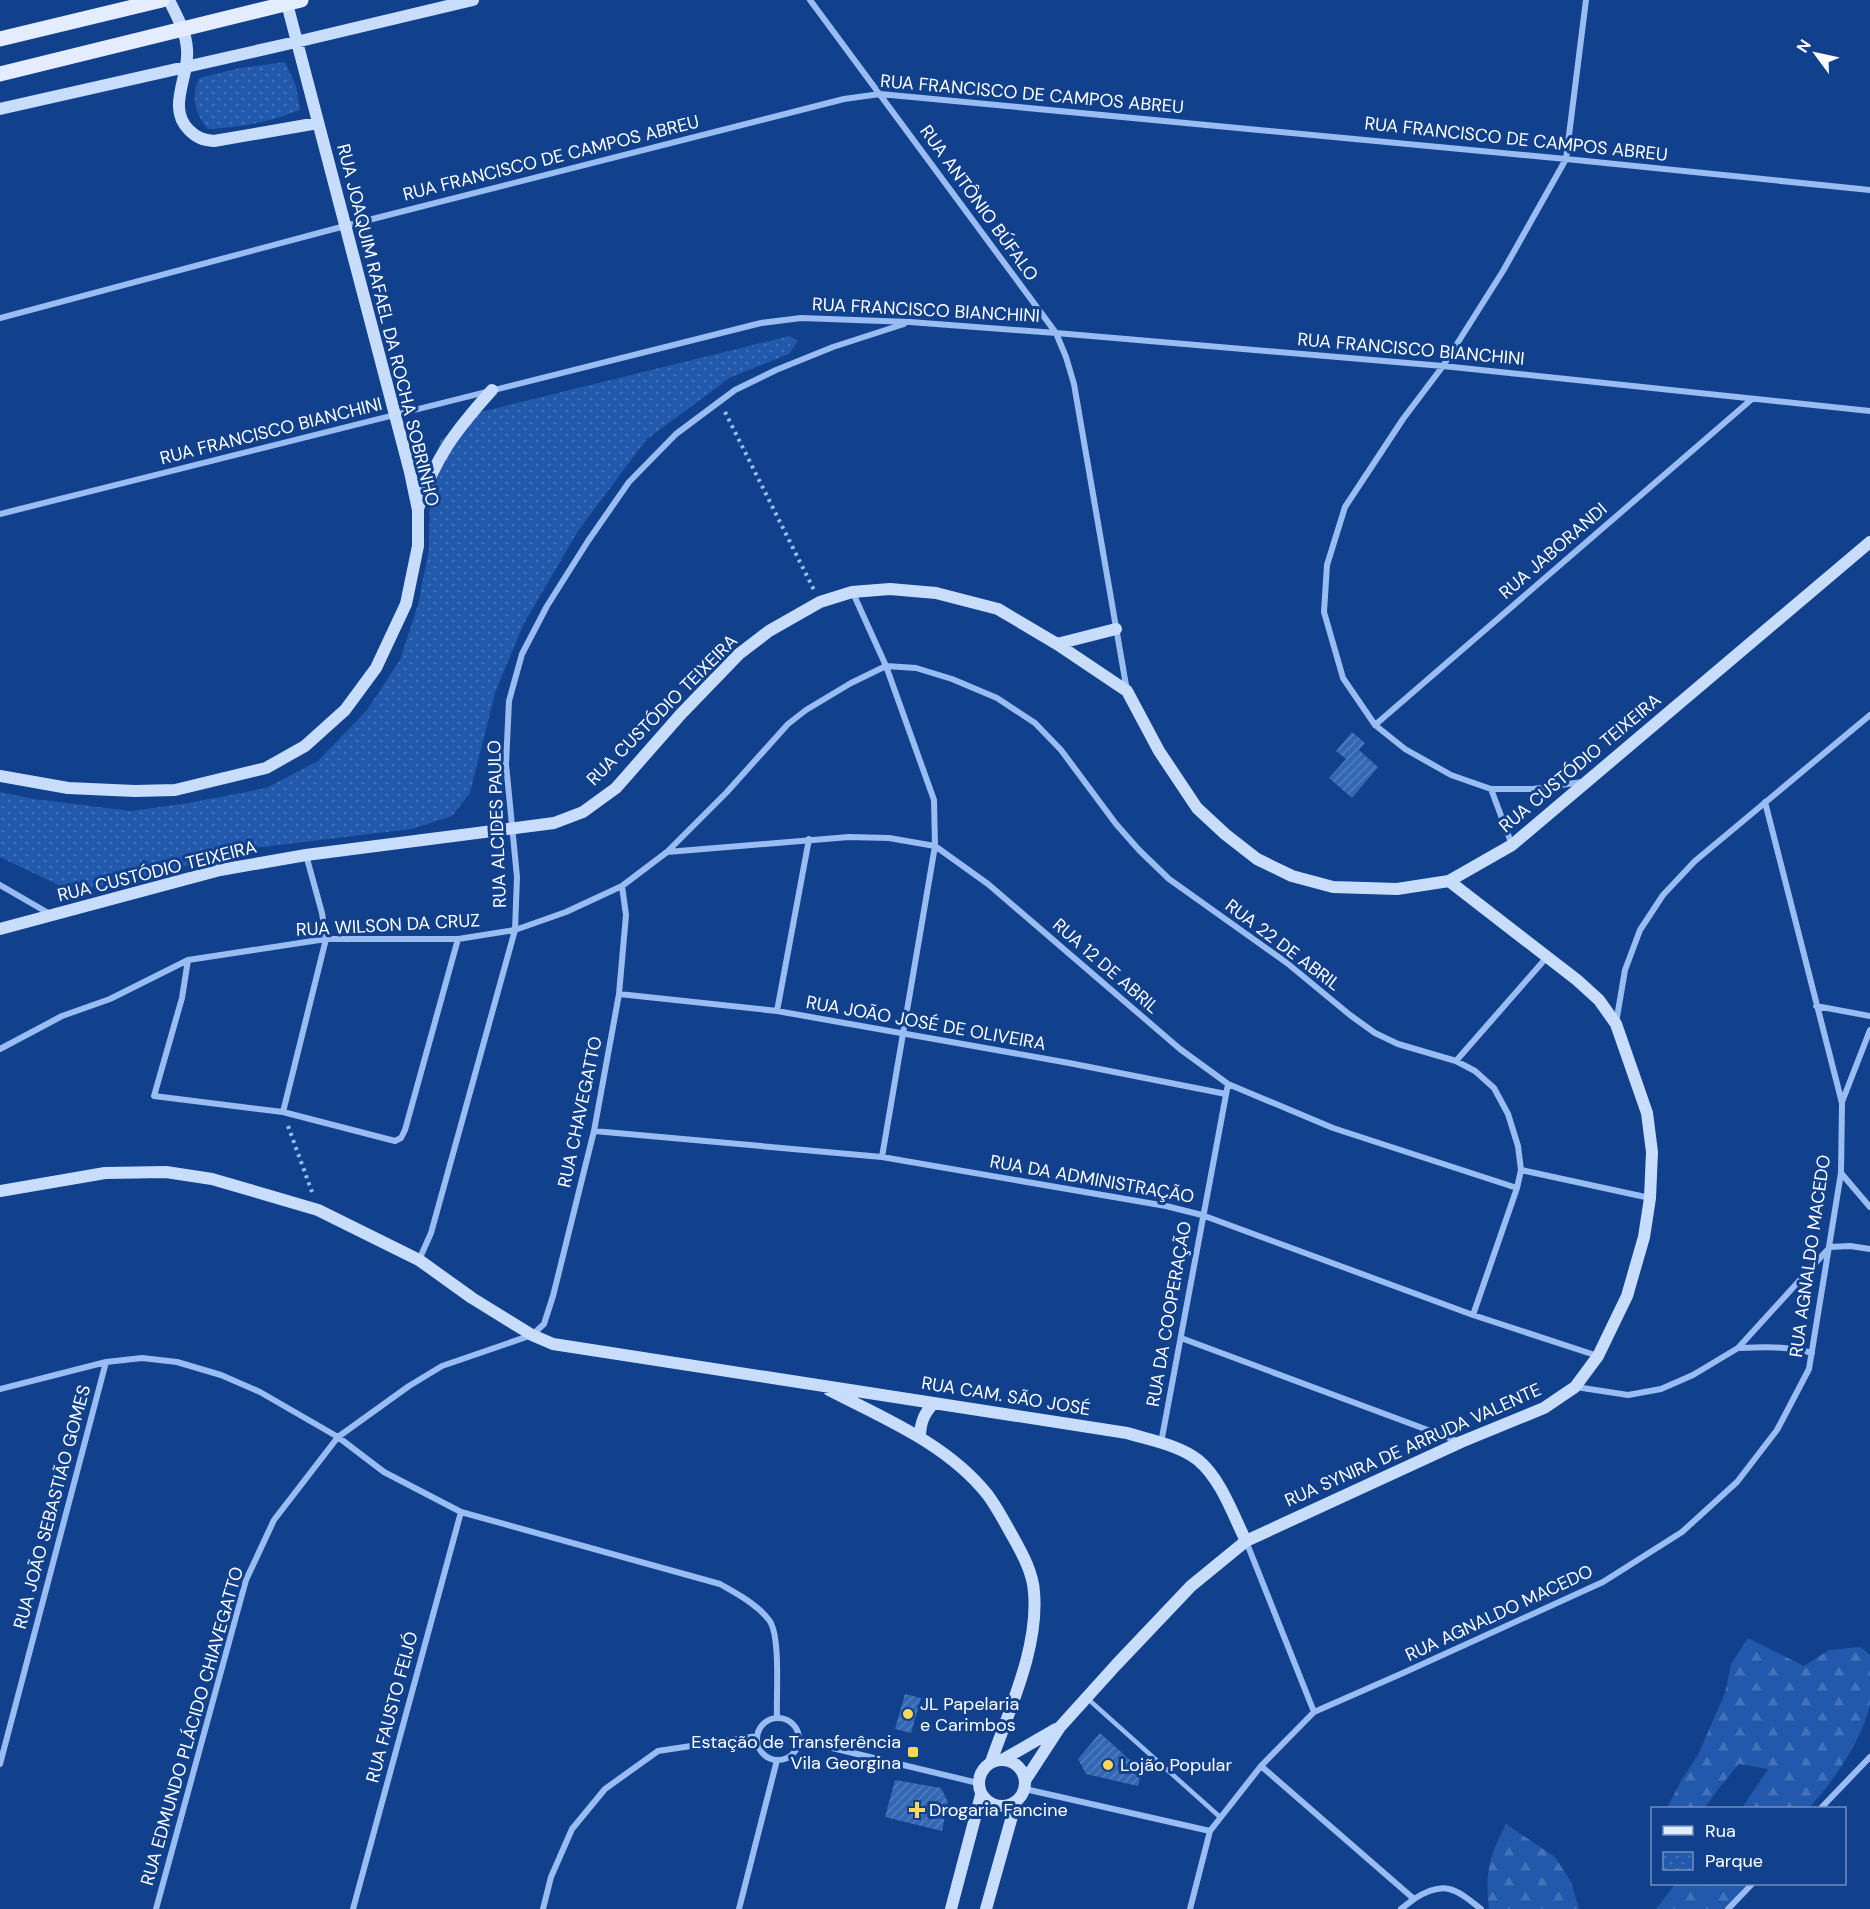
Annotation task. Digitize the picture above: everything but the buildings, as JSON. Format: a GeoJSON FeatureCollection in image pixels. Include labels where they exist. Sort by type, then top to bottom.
{"type":"FeatureCollection","features":[{"type":"Feature","properties":{"kind":"main road"},"geometry":{"type":"LineString","coordinates":[[0,39],[162,0]]}},
{"type":"Feature","properties":{"kind":"main road"},"geometry":{"type":"LineString","coordinates":[[0,74],[183,30],[291,1]]}},
{"type":"Feature","properties":{"kind":"street"},"geometry":{"type":"LineString","coordinates":[[169,0],[183,30],[187,48],[187,66],[178,99],[180,114],[186,127],[195,136],[204,141],[228,140],[318,123]]}},
{"type":"Feature","properties":{"kind":"street"},"geometry":{"type":"LineString","coordinates":[[0,109],[473,0]]}},
{"type":"Feature","properties":{"kind":"street","name":"RUA ANTÔNIO BÚFALO"},"geometry":{"type":"LineString","coordinates":[[810,0],[1056,333],[1074,384],[1127,692]]}},
{"type":"Feature","properties":{"kind":"street"},"geometry":{"type":"LineString","coordinates":[[1586,0],[1566,159],[1503,271],[1443,366],[1403,419],[1345,507],[1327,565],[1324,612],[1343,678],[1375,725],[1405,749],[1442,770],[1491,789],[1533,789],[1588,781]]}},
{"type":"Feature","properties":{"kind":"street","name":"RUA JOAQUIM RAFAEL DA ROCHA SOBRINHO"},"geometry":{"type":"LineString","coordinates":[[0,776],[68,788],[175,790],[266,768],[305,746],[345,710],[376,668],[406,604],[418,546],[418,510],[297,42],[291,1]]}},
{"type":"Feature","properties":{"kind":"street","name":"RUA FRANCISCO DE CAMPOS ABREU"},"geometry":{"type":"LineString","coordinates":[[0,318],[345,226],[832,102],[880,94],[1870,190]]}},
{"type":"Feature","properties":{"kind":"street","name":"RUA FRANCISCO BIANCHINI"},"geometry":{"type":"LineString","coordinates":[[0,514],[761,323],[801,318],[910,322],[1443,366],[1870,411]]}},
{"type":"Feature","properties":{"kind":"street","name":"RUA ALCIDES PAULO"},"geometry":{"type":"LineString","coordinates":[[419,1260],[431,1233],[515,930],[517,877],[506,764],[509,701],[522,654],[547,606],[629,482],[676,434],[735,390],[776,370],[833,347],[910,322]]}},
{"type":"Feature","properties":{"kind":"street"},"geometry":{"type":"LineString","coordinates":[[418,510],[439,458],[458,430],[492,390]]}},
{"type":"Feature","properties":{"kind":"street","name":"RUA JABORANDI"},"geometry":{"type":"LineString","coordinates":[[1375,725],[1752,399]]}},
{"type":"Feature","properties":{"kind":"street","name":"RUA CUSTÓDIO TEIXEIRA"},"geometry":{"type":"LineString","coordinates":[[0,929],[220,870],[306,855],[554,823],[583,812],[616,788],[681,714],[739,654],[768,631],[820,602],[852,592],[901,590],[936,593],[998,609],[1057,644],[1127,692],[1159,751],[1197,808],[1257,859],[1292,876],[1333,887],[1397,890],[1449,881],[1512,845],[1870,542]]}},
{"type":"Feature","properties":{"kind":"street"},"geometry":{"type":"LineString","coordinates":[[852,592],[886,666],[934,800],[935,846],[882,1157]]}},
{"type":"Feature","properties":{"kind":"street"},"geometry":{"type":"LineString","coordinates":[[1057,644],[1116,629]]}},
{"type":"Feature","properties":{"kind":"street","name":"RUA WILSON DA CRUZ"},"geometry":{"type":"LineString","coordinates":[[0,1049],[62,1016],[110,999],[188,960],[326,939],[458,939],[515,930],[566,912],[622,886],[667,852],[726,793],[789,724],[824,698],[886,666]]}},
{"type":"Feature","properties":{"kind":"street","name":"RUA 22 DE ABRIL"},"geometry":{"type":"LineString","coordinates":[[886,666],[916,668],[952,679],[997,698],[1035,723],[1061,750],[1116,824],[1169,879],[1287,963],[1375,1033],[1398,1044],[1456,1061],[1475,1071],[1494,1088],[1508,1114],[1518,1146],[1521,1170],[1517,1188],[1473,1315]]}},
{"type":"Feature","properties":{"kind":"street"},"geometry":{"type":"LineString","coordinates":[[1616,1024],[1625,970],[1640,930],[1663,895],[1695,861],[1870,715]]}},
{"type":"Feature","properties":{"kind":"street"},"geometry":{"type":"LineString","coordinates":[[1491,789],[1512,845]]}},
{"type":"Feature","properties":{"kind":"street","name":"RUA AGNALDO MACEDO"},"geometry":{"type":"LineString","coordinates":[[1190,1909],[1209,1831],[1261,1766],[1314,1712],[1603,1582],[1682,1532],[1737,1482],[1777,1430],[1809,1369],[1841,1173],[1842,1103],[1766,802]]}},
{"type":"Feature","properties":{"kind":"street","name":"RUA 12 DE ABRIL"},"geometry":{"type":"LineString","coordinates":[[667,852],[809,839],[889,838],[935,846],[988,884],[1180,1049],[1228,1084],[1333,1128],[1517,1188]]}},
{"type":"Feature","properties":{"kind":"street"},"geometry":{"type":"LineString","coordinates":[[777,1011],[809,839]]}},
{"type":"Feature","properties":{"kind":"street"},"geometry":{"type":"LineString","coordinates":[[283,1112],[326,939],[322,913],[306,855]]}},
{"type":"Feature","properties":{"kind":"street","name":"RUA SYNIRA DE ARRUDA VALENTE"},"geometry":{"type":"LineString","coordinates":[[1025,1784],[1060,1727],[1086,1698],[1191,1587],[1246,1541],[1461,1442],[1544,1408],[1575,1387],[1598,1356],[1627,1296],[1644,1237],[1650,1198],[1653,1152],[1647,1113],[1616,1024],[1599,1000],[1577,980],[1449,881]]}},
{"type":"Feature","properties":{"kind":"street"},"geometry":{"type":"LineString","coordinates":[[0,885],[53,915]]}},
{"type":"Feature","properties":{"kind":"street","name":"RUA CHAVEGATTO"},"geometry":{"type":"LineString","coordinates":[[531,1335],[544,1324],[553,1296],[594,1131],[619,994],[626,915],[622,886]]}},
{"type":"Feature","properties":{"kind":"street"},"geometry":{"type":"LineString","coordinates":[[188,960],[183,998],[154,1096],[283,1112],[395,1141],[401,1138],[405,1130],[458,939]]}},
{"type":"Feature","properties":{"kind":"street"},"geometry":{"type":"LineString","coordinates":[[1456,1061],[1547,957]]}},
{"type":"Feature","properties":{"kind":"street","name":"RUA JOÃO JOSÉ DE OLIVEIRA"},"geometry":{"type":"LineString","coordinates":[[619,994],[777,1011],[1069,1063],[1226,1094]]}},
{"type":"Feature","properties":{"kind":"street"},"geometry":{"type":"LineString","coordinates":[[1816,1006],[1870,1016]]}},
{"type":"Feature","properties":{"kind":"street"},"geometry":{"type":"LineString","coordinates":[[1842,1103],[1870,1030]]}},
{"type":"Feature","properties":{"kind":"street","name":"RUA DA COOPERAÇÃO"},"geometry":{"type":"LineString","coordinates":[[1161,1444],[1228,1084]]}},
{"type":"Feature","properties":{"kind":"street","name":"RUA DA ADMINISTRAÇÃO"},"geometry":{"type":"LineString","coordinates":[[594,1131],[882,1157],[1166,1206],[1202,1215],[1473,1315],[1598,1356]]}},
{"type":"Feature","properties":{"kind":"street"},"geometry":{"type":"LineString","coordinates":[[1521,1170],[1650,1198]]}},
{"type":"Feature","properties":{"kind":"street"},"geometry":{"type":"LineString","coordinates":[[0,1191],[105,1173],[166,1172],[212,1179],[318,1210],[419,1260],[472,1298],[531,1335]]}},
{"type":"Feature","properties":{"kind":"street"},"geometry":{"type":"LineString","coordinates":[[1841,1173],[1870,1207]]}},
{"type":"Feature","properties":{"kind":"street"},"geometry":{"type":"LineString","coordinates":[[1575,1387],[1628,1395],[1661,1389],[1693,1375],[1738,1348],[1830,1247],[1850,1246],[1870,1249]]}},
{"type":"Feature","properties":{"kind":"street","name":"RUA CAM. SÃO JOSÉ"},"geometry":{"type":"LineString","coordinates":[[531,1335],[553,1344],[1127,1434],[1161,1444],[1198,1461],[1216,1481],[1246,1541],[1314,1712]]}},
{"type":"Feature","properties":{"kind":"street","name":"RUA EDMUNDO PLÁCIDO CHIAVEGATTO"},"geometry":{"type":"LineString","coordinates":[[156,1909],[246,1580],[274,1520],[338,1437],[409,1386],[442,1366],[531,1335]]}},
{"type":"Feature","properties":{"kind":"street"},"geometry":{"type":"LineString","coordinates":[[1180,1338],[1461,1442]]}},
{"type":"Feature","properties":{"kind":"street"},"geometry":{"type":"LineString","coordinates":[[1738,1348],[1772,1346],[1796,1348],[1812,1353]]}},
{"type":"Feature","properties":{"kind":"street"},"geometry":{"type":"LineString","coordinates":[[0,1389],[106,1362],[142,1358],[177,1362],[260,1392],[338,1437],[384,1472],[461,1512],[720,1584],[755,1606],[771,1621],[776,1642],[777,1718]]}},
{"type":"Feature","properties":{"kind":"street","name":"RUA JOÃO SEBASTIÃO GOMES"},"geometry":{"type":"LineString","coordinates":[[0,1764],[106,1362]]}},
{"type":"Feature","properties":{"kind":"street"},"geometry":{"type":"LineString","coordinates":[[817,1384],[920,1437],[959,1465],[987,1494],[1023,1555],[1034,1591],[1032,1629],[1026,1662],[991,1762],[982,1771],[980,1789],[951,1909]]}},
{"type":"Feature","properties":{"kind":"street"},"geometry":{"type":"LineString","coordinates":[[920,1437],[921,1422],[934,1403]]}},
{"type":"Feature","properties":{"kind":"street","name":"RUA FAUSTO FEIJÓ"},"geometry":{"type":"LineString","coordinates":[[353,1909],[461,1512]]}},
{"type":"Feature","properties":{"kind":"street"},"geometry":{"type":"LineString","coordinates":[[777,1718],[790,1721],[795,1726],[799,1740],[798,1746],[789,1757],[777,1760],[770,1758],[760,1750],[757,1736],[764,1723],[777,1718]]}},
{"type":"Feature","properties":{"kind":"street","name":"RUA SYNIRA DE ARRUDA VALENTE"},"geometry":{"type":"LineString","coordinates":[[1004,1759],[1060,1727]]}},
{"type":"Feature","properties":{"kind":"street"},"geometry":{"type":"LineString","coordinates":[[543,1909],[551,1877],[572,1829],[605,1789],[658,1751],[757,1736]]}},
{"type":"Feature","properties":{"kind":"street"},"geometry":{"type":"LineString","coordinates":[[799,1740],[980,1789],[988,1802],[997,1806],[1006,1806],[1016,1802]]}},
{"type":"Feature","properties":{"kind":"street"},"geometry":{"type":"LineString","coordinates":[[1823,1807],[1870,1757]]}},
{"type":"Feature","properties":{"kind":"street"},"geometry":{"type":"LineString","coordinates":[[986,1909],[1016,1802],[1025,1784],[1022,1770],[1014,1762],[1004,1759],[991,1762]]}},
{"type":"Feature","properties":{"kind":"street"},"geometry":{"type":"LineString","coordinates":[[740,1909],[777,1760]]}},
{"type":"Feature","properties":{"kind":"street"},"geometry":{"type":"LineString","coordinates":[[1261,1766],[1414,1899]]}},
{"type":"Feature","properties":{"kind":"street"},"geometry":{"type":"LineString","coordinates":[[1025,1784],[1209,1831]]}},
{"type":"Feature","properties":{"kind":"street"},"geometry":{"type":"LineString","coordinates":[[1728,1909],[1751,1885]]}},
{"type":"Feature","properties":{"kind":"street"},"geometry":{"type":"LineString","coordinates":[[1401,1909],[1430,1889],[1445,1888],[1461,1892],[1481,1909]]}},
{"type":"Feature","properties":{"kind":"lane"},"geometry":{"type":"LineString","coordinates":[[1086,1698],[1220,1817]]}},
{"type":"Feature","properties":{"kind":"path"},"geometry":{"type":"LineString","coordinates":[[720,402],[820,602]]}},
{"type":"Feature","properties":{"kind":"path"},"geometry":{"type":"LineString","coordinates":[[283,1112],[318,1210]]}},
{"type":"Feature","properties":{"kind":"green space"},"geometry":{"type":"Polygon","coordinates":[[[285,62],[296,86],[300,110],[255,124],[208,129],[195,105],[195,92],[199,78],[240,68],[285,62]]]}},
{"type":"Feature","properties":{"kind":"green space"},"geometry":{"type":"Polygon","coordinates":[[[789,336],[798,341],[789,354],[731,377],[646,440],[578,531],[523,625],[495,693],[470,793],[452,816],[412,829],[245,849],[137,880],[71,891],[0,857],[0,792],[34,799],[131,811],[189,803],[266,788],[318,761],[367,710],[400,660],[418,605],[429,549],[430,472],[441,440],[477,413],[789,336]]]}},
{"type":"Feature","properties":{"kind":"green space"},"geometry":{"type":"Polygon","coordinates":[[[1748,1638],[1804,1666],[1829,1650],[1860,1647],[1870,1655],[1870,1702],[1862,1728],[1836,1774],[1809,1807],[1743,1807],[1768,1769],[1739,1764],[1706,1807],[1668,1807],[1698,1755],[1725,1693],[1731,1664],[1748,1638]]]}},
{"type":"Feature","properties":{"kind":"green space"},"geometry":{"type":"Polygon","coordinates":[[[1506,1824],[1555,1857],[1571,1882],[1579,1909],[1489,1909],[1490,1865],[1506,1824]]]}},
{"type":"Feature","properties":{"kind":"green space"},"geometry":{"type":"Polygon","coordinates":[[[1674,1885],[1746,1885],[1725,1909],[1656,1909],[1674,1885]]]}},
{"type":"Feature","properties":{"kind":"place","name":"JL Papelaria e Carimbos"},"geometry":{"type":"Point","coordinates":[908,1714]}},
{"type":"Feature","properties":{"kind":"place","name":"Estação de Transferência Vila Georgina"},"geometry":{"type":"Point","coordinates":[913,1752]}},
{"type":"Feature","properties":{"kind":"place","name":"Lojão Popular"},"geometry":{"type":"Point","coordinates":[1108,1765]}},
{"type":"Feature","properties":{"kind":"place","name":"Drogaria Fancine"},"geometry":{"type":"Point","coordinates":[917,1810]}}]}
